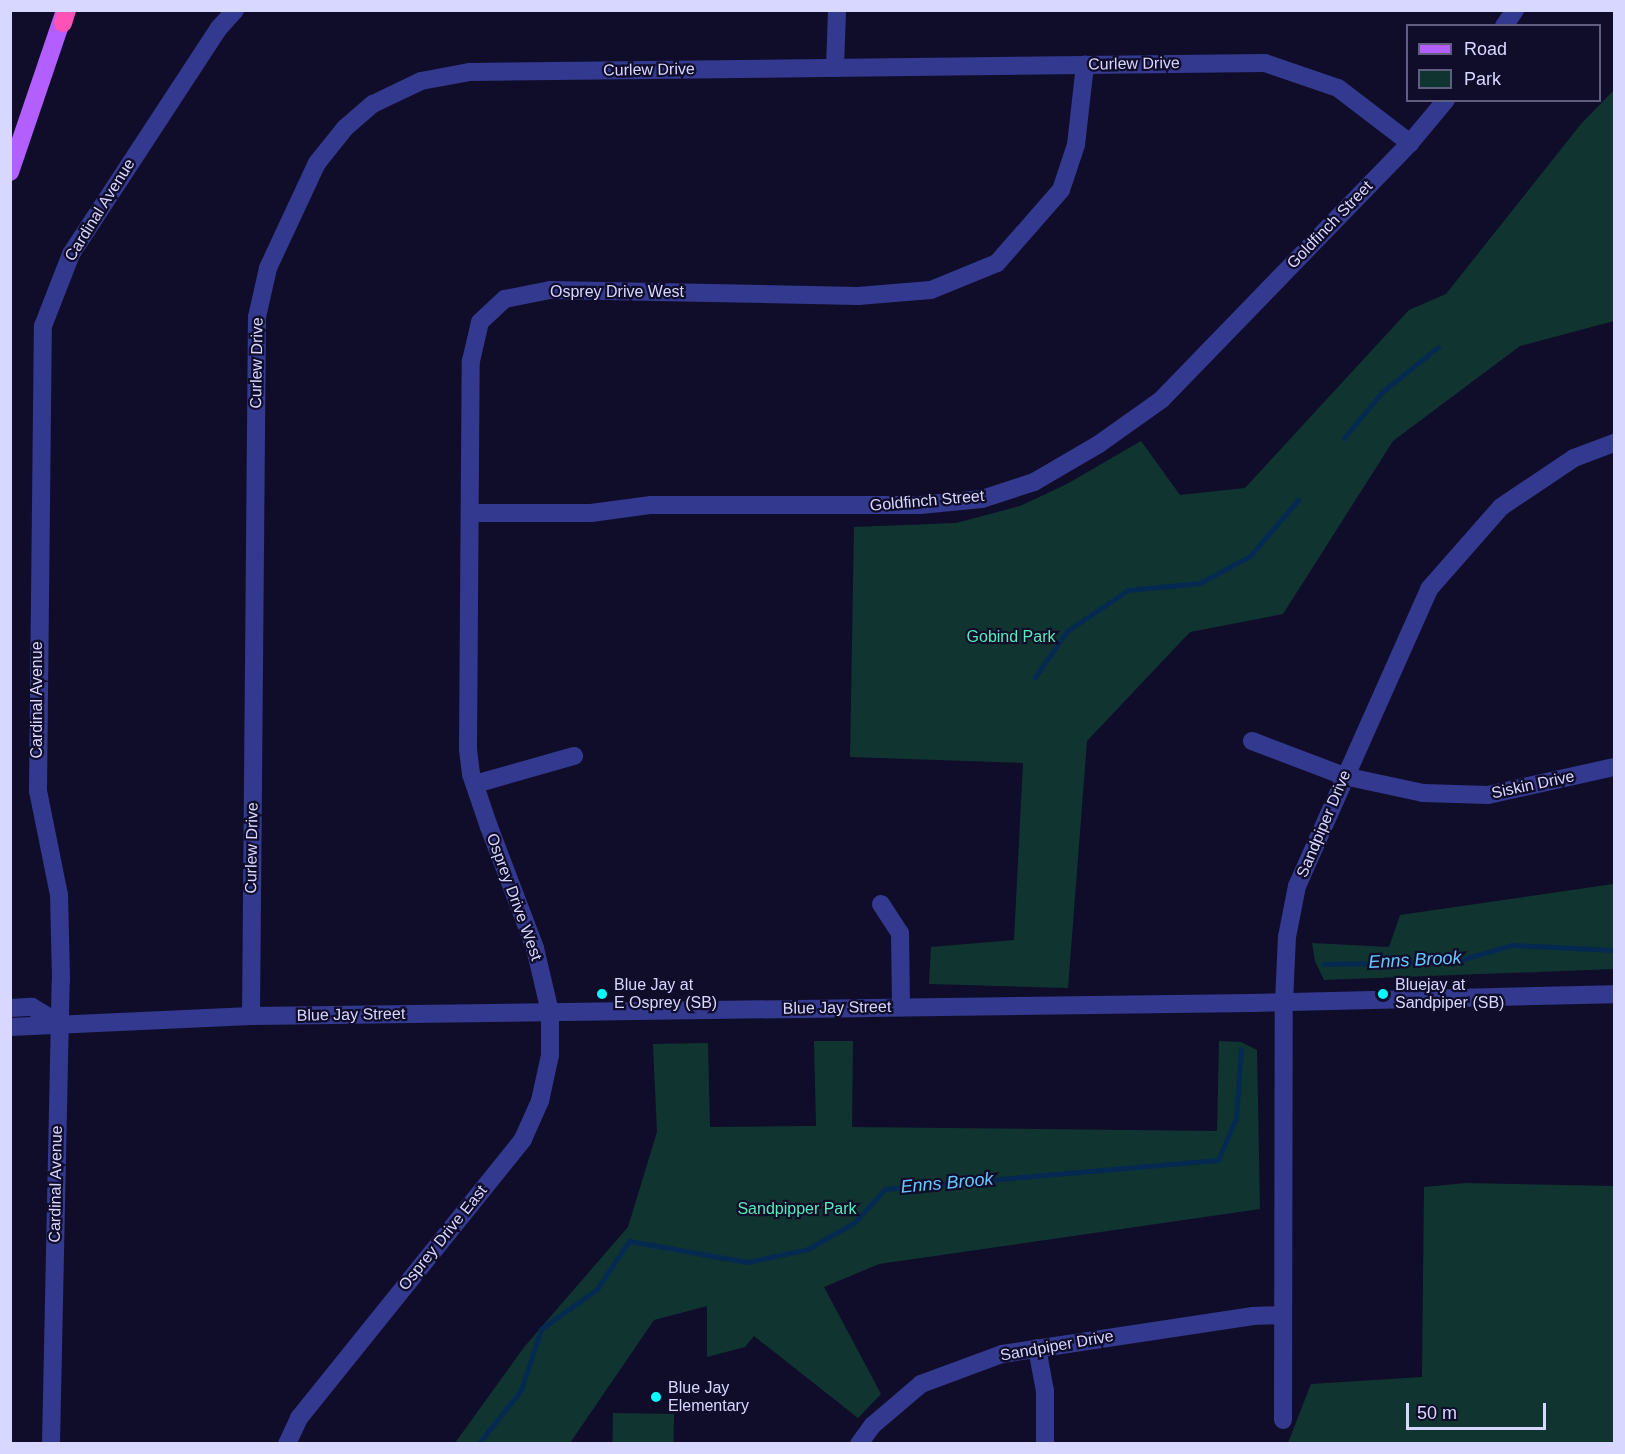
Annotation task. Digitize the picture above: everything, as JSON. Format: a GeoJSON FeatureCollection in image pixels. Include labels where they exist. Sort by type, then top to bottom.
{"type":"FeatureCollection","features":[{"type":"Feature","properties":{"kind":"main road"},"geometry":{"type":"LineString","coordinates":[[10,171],[65,15]]}},
{"type":"Feature","properties":{"kind":"street","name":"Cardinal Avenue"},"geometry":{"type":"LineString","coordinates":[[51,1443],[60,1024],[59,895],[38,780],[43,326],[71,254],[219,28],[236,10]]}},
{"type":"Feature","properties":{"kind":"street"},"geometry":{"type":"LineString","coordinates":[[835,68],[837,10]]}},
{"type":"Feature","properties":{"kind":"street"},"geometry":{"type":"LineString","coordinates":[[1505,24],[1515,10]]}},
{"type":"Feature","properties":{"kind":"street","name":"Curlew Drive"},"geometry":{"type":"LineString","coordinates":[[251,1016],[257,316],[268,268],[317,163],[345,128],[373,104],[421,81],[470,72],[1265,63],[1338,88],[1410,143]]}},
{"type":"Feature","properties":{"kind":"street","name":"Osprey Drive West"},"geometry":{"type":"LineString","coordinates":[[550,1012],[535,948],[475,784],[468,748],[471,362],[480,322],[505,299],[550,290],[868,296],[931,290],[997,263],[1027,234],[1061,190],[1076,145],[1085,65]]}},
{"type":"Feature","properties":{"kind":"street","name":"Goldfinch Street"},"geometry":{"type":"LineString","coordinates":[[470,513],[591,513],[651,505],[920,505],[982,499],[1034,482],[1099,444],[1161,399],[1410,143],[1444,102]]}},
{"type":"Feature","properties":{"kind":"street","name":"Sandpiper Drive"},"geometry":{"type":"LineString","coordinates":[[1283,1420],[1284,1002],[1287,937],[1297,886],[1344,776],[1429,590],[1466,544],[1501,507],[1574,458],[1614,443]]}},
{"type":"Feature","properties":{"kind":"street","name":"Siskin Drive"},"geometry":{"type":"LineString","coordinates":[[1252,741],[1344,776],[1423,794],[1488,795],[1614,766]]}},
{"type":"Feature","properties":{"kind":"street"},"geometry":{"type":"LineString","coordinates":[[475,784],[574,756]]}},
{"type":"Feature","properties":{"kind":"street"},"geometry":{"type":"LineString","coordinates":[[881,904],[900,933],[901,1007]]}},
{"type":"Feature","properties":{"kind":"street","name":"Blue Jay Street"},"geometry":{"type":"LineString","coordinates":[[10,1027],[251,1016],[1284,1002],[1614,994]]}},
{"type":"Feature","properties":{"kind":"street"},"geometry":{"type":"LineString","coordinates":[[10,1008],[32,1007],[60,1024]]}},
{"type":"Feature","properties":{"kind":"street","name":"Osprey Drive East"},"geometry":{"type":"LineString","coordinates":[[286,1443],[299,1418],[523,1139],[540,1101],[550,1055],[550,1012]]}},
{"type":"Feature","properties":{"kind":"street","name":"Sandpiper Drive"},"geometry":{"type":"LineString","coordinates":[[859,1443],[873,1425],[921,1384],[978,1361],[1037,1348],[1253,1316],[1283,1315]]}},
{"type":"Feature","properties":{"kind":"street"},"geometry":{"type":"LineString","coordinates":[[1037,1348],[1045,1391],[1045,1443]]}},
{"type":"Feature","properties":{"kind":"green space","name":"Gobind Park"},"geometry":{"type":"Polygon","coordinates":[[[1614,90],[1614,321],[1520,346],[1393,441],[1283,614],[1190,632],[1087,741],[1068,988],[929,984],[931,947],[1014,940],[1023,763],[850,757],[854,527],[956,523],[1020,506],[1067,484],[1141,441],[1180,495],[1245,488],[1409,310],[1446,294],[1581,124],[1614,90]]]}},
{"type":"Feature","properties":{"kind":"green space"},"geometry":{"type":"Polygon","coordinates":[[[1613,884],[1614,969],[1324,980],[1315,961],[1312,943],[1389,947],[1400,915],[1613,884]]]}},
{"type":"Feature","properties":{"kind":"green space","name":"Sandpipper Park"},"geometry":{"type":"Polygon","coordinates":[[[814,1041],[853,1041],[852,1127],[1217,1131],[1219,1041],[1241,1042],[1257,1050],[1260,1209],[879,1264],[824,1287],[881,1394],[858,1418],[754,1336],[745,1347],[707,1357],[707,1306],[654,1320],[570,1443],[455,1443],[525,1346],[628,1227],[657,1132],[653,1044],[708,1043],[710,1127],[816,1126],[814,1041]]]}},
{"type":"Feature","properties":{"kind":"green space"},"geometry":{"type":"Polygon","coordinates":[[[1466,1183],[1614,1186],[1614,1443],[1288,1443],[1311,1384],[1422,1377],[1424,1187],[1466,1183]]]}},
{"type":"Feature","properties":{"kind":"green space"},"geometry":{"type":"Polygon","coordinates":[[[613,1413],[674,1414],[673,1444],[612,1443],[613,1413]]]}},
{"type":"Feature","properties":{"kind":"waterway"},"geometry":{"type":"LineString","coordinates":[[1344,438],[1382,392],[1438,347]]}},
{"type":"Feature","properties":{"kind":"waterway"},"geometry":{"type":"LineString","coordinates":[[1035,677],[1067,631],[1128,590],[1200,583],[1250,556],[1298,500]]}},
{"type":"Feature","properties":{"kind":"waterway","name":"Enns Brook"},"geometry":{"type":"LineString","coordinates":[[1323,964],[1453,962],[1512,945],[1614,950]]}},
{"type":"Feature","properties":{"kind":"waterway","name":"Enns Brook"},"geometry":{"type":"LineString","coordinates":[[478,1444],[521,1390],[541,1329],[597,1289],[629,1241],[747,1262],[808,1249],[855,1222],[885,1189],[1218,1160],[1236,1118],[1241,1049]]}},
{"type":"Feature","properties":{"kind":"place","name":"Blue Jay at E Osprey (SB)"},"geometry":{"type":"Point","coordinates":[602,994]}},
{"type":"Feature","properties":{"kind":"place","name":"Bluejay at Sandpiper (SB)"},"geometry":{"type":"Point","coordinates":[1383,994]}},
{"type":"Feature","properties":{"kind":"place","name":"Blue Jay Elementary"},"geometry":{"type":"Point","coordinates":[656,1397]}}]}
